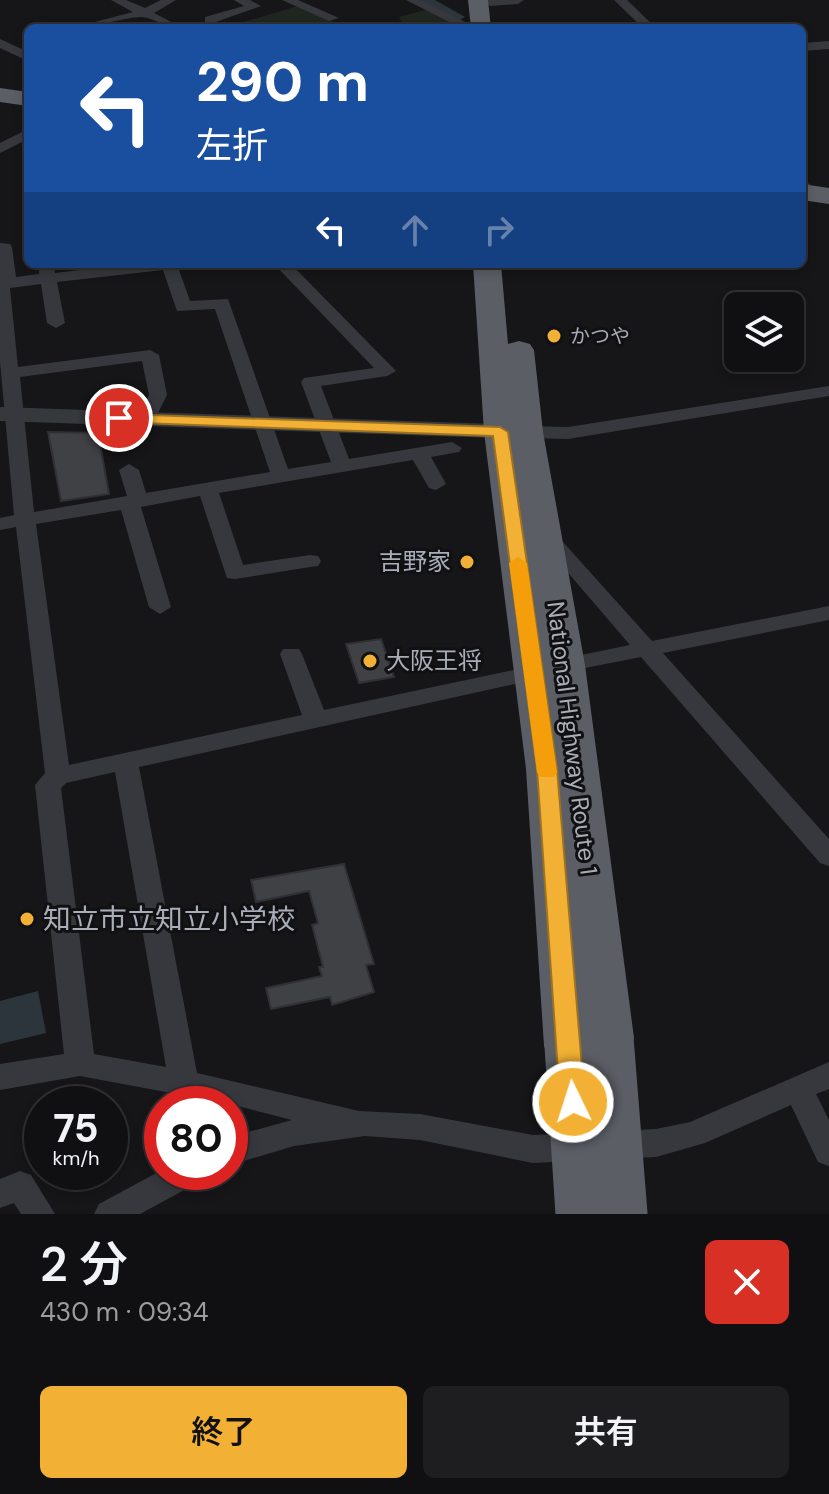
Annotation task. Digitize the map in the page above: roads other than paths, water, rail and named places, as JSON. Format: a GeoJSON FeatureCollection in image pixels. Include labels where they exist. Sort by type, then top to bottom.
{"type":"FeatureCollection","features":[{"type":"Feature","properties":{"kind":"highway"},"geometry":{"type":"LineString","coordinates":[[461,0],[468,24]]}},
{"type":"Feature","properties":{"kind":"highway"},"geometry":{"type":"LineString","coordinates":[[471,24],[484,1]]}},
{"type":"Feature","properties":{"kind":"highway"},"geometry":{"type":"LineString","coordinates":[[0,92],[24,101]]}},
{"type":"Feature","properties":{"kind":"highway"},"geometry":{"type":"LineString","coordinates":[[0,104],[24,102]]}},
{"type":"Feature","properties":{"kind":"highway"},"geometry":{"type":"LineString","coordinates":[[811,197],[829,213]]}},
{"type":"Feature","properties":{"kind":"highway","name":"National Highway Route 1"},"geometry":{"type":"LineString","coordinates":[[488,268],[549,669]]}},
{"type":"Feature","properties":{"kind":"highway","name":"National Highway Route 1"},"geometry":{"type":"LineString","coordinates":[[511,268],[513,432],[544,532],[549,669],[547,769],[589,1042],[623,1214]]}},
{"type":"Feature","properties":{"kind":"highway","name":"National Highway Route 1"},"geometry":{"type":"LineString","coordinates":[[580,1214],[589,1042]]}},
{"type":"Feature","properties":{"kind":"street"},"geometry":{"type":"LineString","coordinates":[[117,0],[168,24]]}},
{"type":"Feature","properties":{"kind":"street"},"geometry":{"type":"LineString","coordinates":[[96,24],[145,13],[170,0]]}},
{"type":"Feature","properties":{"kind":"street"},"geometry":{"type":"LineString","coordinates":[[209,20],[260,4],[240,0]]}},
{"type":"Feature","properties":{"kind":"street"},"geometry":{"type":"LineString","coordinates":[[288,0],[333,18]]}},
{"type":"Feature","properties":{"kind":"street"},"geometry":{"type":"LineString","coordinates":[[412,0],[463,24]]}},
{"type":"Feature","properties":{"kind":"street"},"geometry":{"type":"LineString","coordinates":[[484,1],[518,0]]}},
{"type":"Feature","properties":{"kind":"street"},"geometry":{"type":"LineString","coordinates":[[620,0],[646,24]]}},
{"type":"Feature","properties":{"kind":"street"},"geometry":{"type":"LineString","coordinates":[[0,43],[24,38]]}},
{"type":"Feature","properties":{"kind":"street"},"geometry":{"type":"LineString","coordinates":[[0,43],[24,55]]}},
{"type":"Feature","properties":{"kind":"street"},"geometry":{"type":"LineString","coordinates":[[806,47],[829,45]]}},
{"type":"Feature","properties":{"kind":"street"},"geometry":{"type":"LineString","coordinates":[[0,138],[24,134]]}},
{"type":"Feature","properties":{"kind":"street"},"geometry":{"type":"LineString","coordinates":[[0,149],[24,135]]}},
{"type":"Feature","properties":{"kind":"street"},"geometry":{"type":"LineString","coordinates":[[4,247],[3,284],[12,373],[7,414],[13,521],[58,776]]}},
{"type":"Feature","properties":{"kind":"street"},"geometry":{"type":"LineString","coordinates":[[3,284],[47,271],[100,268]]}},
{"type":"Feature","properties":{"kind":"street"},"geometry":{"type":"LineString","coordinates":[[172,268],[183,307],[222,303],[281,477]]}},
{"type":"Feature","properties":{"kind":"street"},"geometry":{"type":"LineString","coordinates":[[286,268],[387,371],[310,382],[342,466]]}},
{"type":"Feature","properties":{"kind":"street"},"geometry":{"type":"LineString","coordinates":[[47,271],[56,323]]}},
{"type":"Feature","properties":{"kind":"street"},"geometry":{"type":"LineString","coordinates":[[12,373],[150,355],[158,395],[146,419]]}},
{"type":"Feature","properties":{"kind":"street"},"geometry":{"type":"LineString","coordinates":[[7,414],[568,433],[829,391]]}},
{"type":"Feature","properties":{"kind":"street"},"geometry":{"type":"LineString","coordinates":[[13,521],[452,448]]}},
{"type":"Feature","properties":{"kind":"street"},"geometry":{"type":"LineString","coordinates":[[419,453],[436,484]]}},
{"type":"Feature","properties":{"kind":"street"},"geometry":{"type":"LineString","coordinates":[[129,470],[160,607]]}},
{"type":"Feature","properties":{"kind":"street"},"geometry":{"type":"LineString","coordinates":[[208,489],[235,573],[310,561]]}},
{"type":"Feature","properties":{"kind":"street"},"geometry":{"type":"LineString","coordinates":[[544,532],[829,856]]}},
{"type":"Feature","properties":{"kind":"street"},"geometry":{"type":"LineString","coordinates":[[80,1064],[48,785],[58,776],[549,669],[829,613]]}},
{"type":"Feature","properties":{"kind":"street"},"geometry":{"type":"LineString","coordinates":[[291,654],[316,721]]}},
{"type":"Feature","properties":{"kind":"street"},"geometry":{"type":"LineString","coordinates":[[126,763],[184,1083]]}},
{"type":"Feature","properties":{"kind":"street"},"geometry":{"type":"LineString","coordinates":[[0,1077],[80,1064],[184,1083],[365,1123],[420,1127],[533,1149],[656,1143],[694,1134],[829,1075]]}},
{"type":"Feature","properties":{"kind":"street"},"geometry":{"type":"LineString","coordinates":[[799,1090],[829,1152]]}},
{"type":"Feature","properties":{"kind":"street"},"geometry":{"type":"LineString","coordinates":[[248,1146],[294,1133],[365,1123]]}},
{"type":"Feature","properties":{"kind":"street"},"geometry":{"type":"LineString","coordinates":[[0,1194],[20,1185],[39,1214]]}},
{"type":"Feature","properties":{"kind":"street"},"geometry":{"type":"LineString","coordinates":[[110,1214],[155,1190]]}},
{"type":"Feature","properties":{"kind":"waterway"},"geometry":{"type":"LineString","coordinates":[[418,0],[455,17]]}},
{"type":"Feature","properties":{"kind":"place","name":"かつや"},"geometry":{"type":"Point","coordinates":[554,336]}},
{"type":"Feature","properties":{"kind":"place","name":"吉野家"},"geometry":{"type":"Point","coordinates":[467,562]}},
{"type":"Feature","properties":{"kind":"place","name":"大阪王将"},"geometry":{"type":"Point","coordinates":[370,661]}},
{"type":"Feature","properties":{"kind":"place","name":"知立市立知立小学校"},"geometry":{"type":"Point","coordinates":[27,919]}}]}
